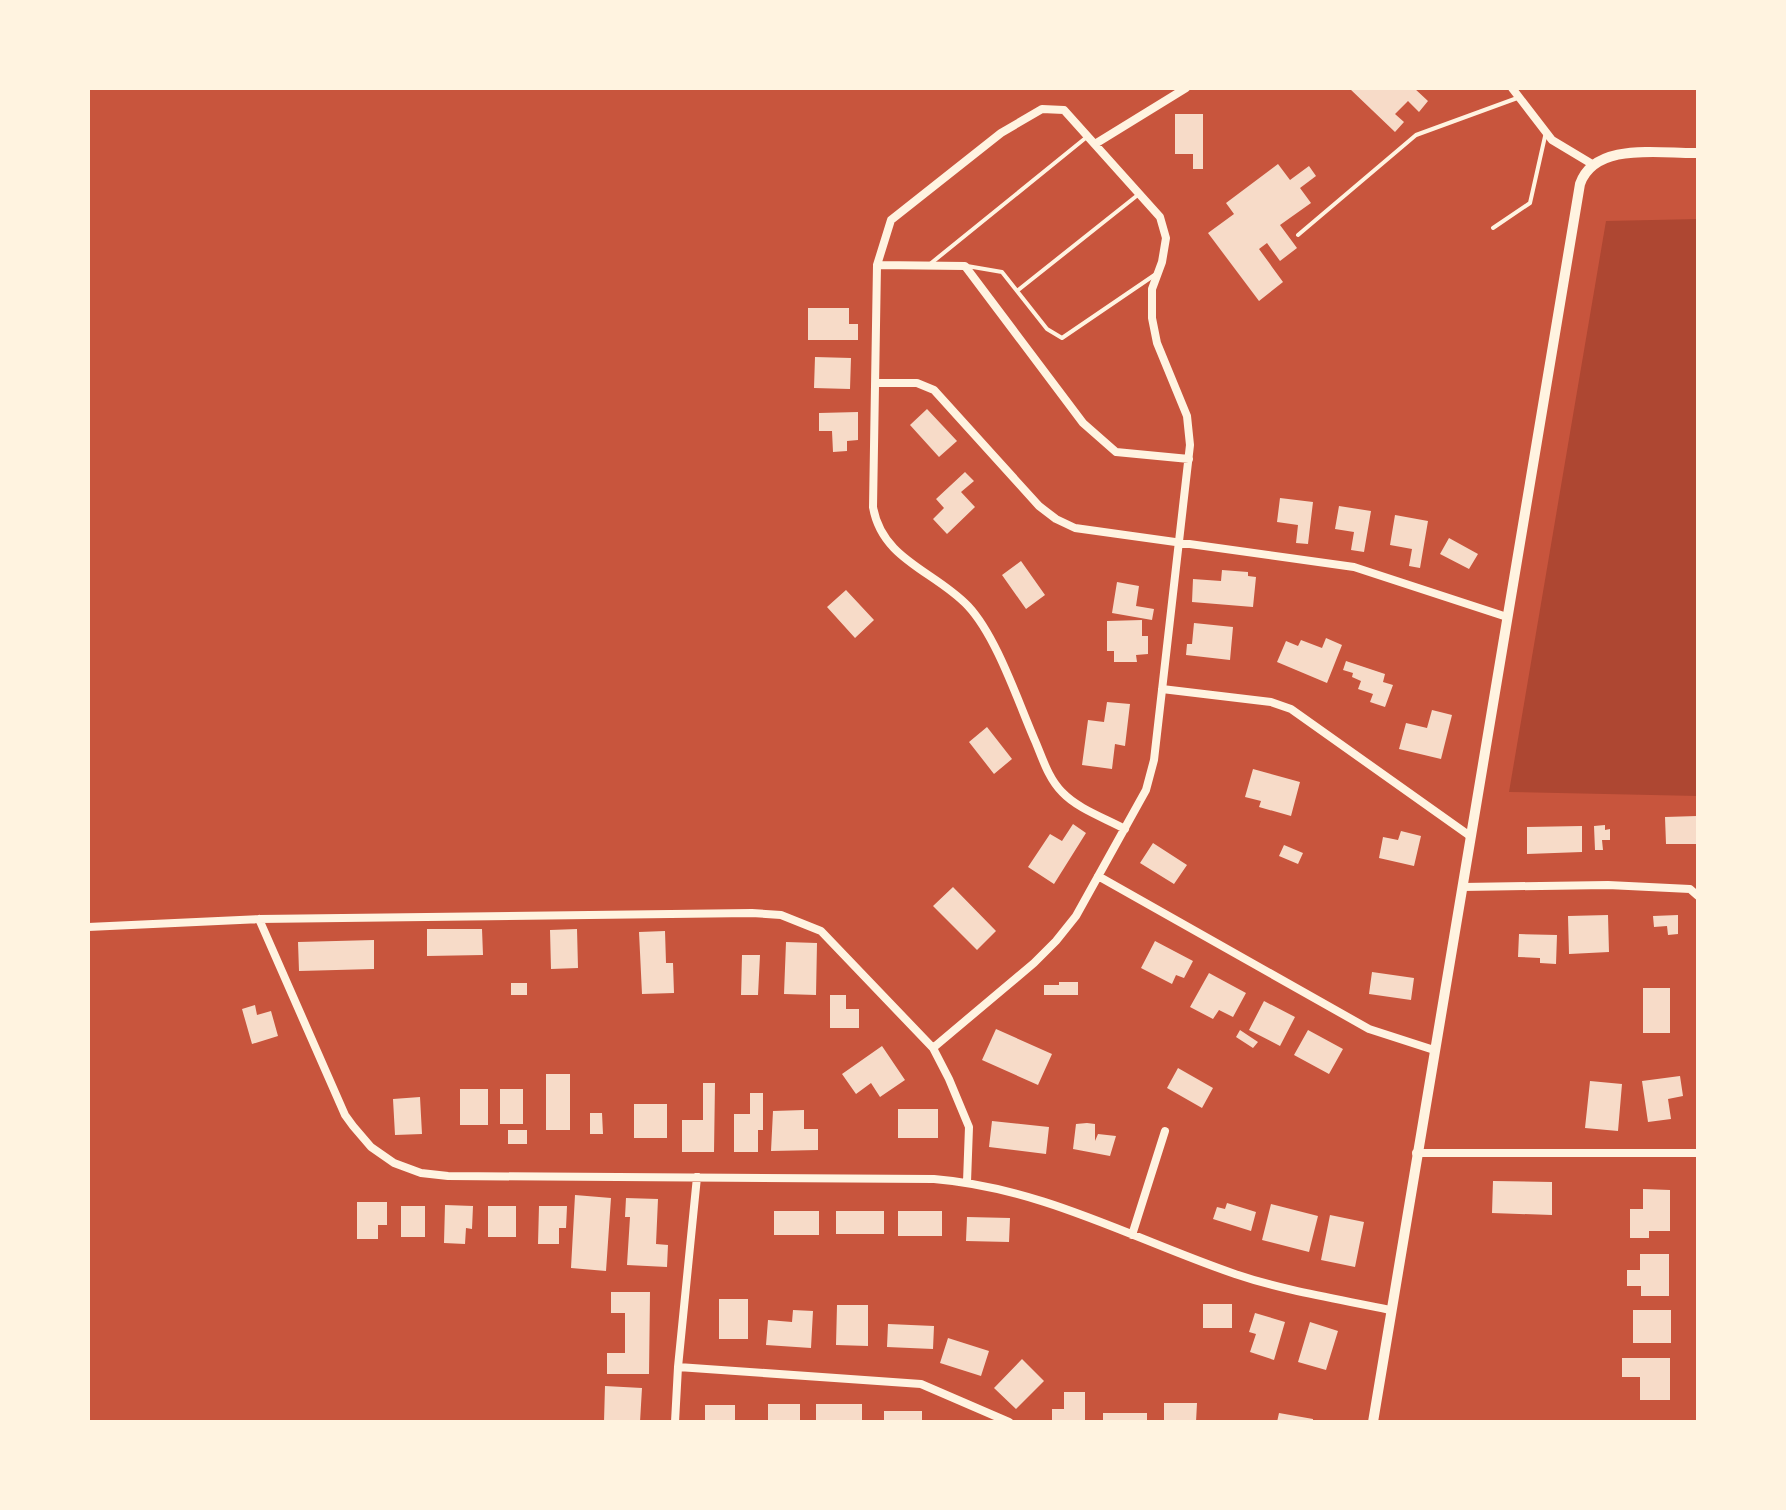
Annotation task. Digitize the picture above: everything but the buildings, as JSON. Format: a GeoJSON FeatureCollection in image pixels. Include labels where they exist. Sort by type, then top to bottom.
{"type":"FeatureCollection","features":[{"type":"Feature","properties":{"kind":"street"},"geometry":{"type":"LineString","coordinates":[[1095,144],[1186,88]]}},
{"type":"Feature","properties":{"kind":"street"},"geometry":{"type":"LineString","coordinates":[[1512,88],[1552,140],[1592,164]]}},
{"type":"Feature","properties":{"kind":"street"},"geometry":{"type":"LineString","coordinates":[[933,1048],[1056,941],[1076,916],[1098,876],[1125,829],[1139,804],[1150,775],[1189,459],[1187,416],[1157,343],[1152,318],[1152,289],[1166,238],[1160,217],[1064,110],[1042,109],[1001,133],[891,220],[877,265],[873,507],[884,538],[901,556],[964,602],[982,623],[1050,777],[1059,789],[1076,803],[1125,829]]}},
{"type":"Feature","properties":{"kind":"street"},"geometry":{"type":"LineString","coordinates":[[1373,1422],[1580,184],[1592,164],[1614,154],[1698,153]]}},
{"type":"Feature","properties":{"kind":"street"},"geometry":{"type":"LineString","coordinates":[[877,265],[965,266],[1083,423],[1116,452],[1189,459]]}},
{"type":"Feature","properties":{"kind":"street"},"geometry":{"type":"LineString","coordinates":[[877,383],[917,383],[934,390],[1032,499],[1056,519],[1085,531],[1179,540],[1354,567],[1507,617]]}},
{"type":"Feature","properties":{"kind":"street"},"geometry":{"type":"LineString","coordinates":[[1162,689],[1271,702],[1291,709],[1470,836]]}},
{"type":"Feature","properties":{"kind":"street"},"geometry":{"type":"LineString","coordinates":[[1098,876],[1369,1029],[1434,1050]]}},
{"type":"Feature","properties":{"kind":"street"},"geometry":{"type":"LineString","coordinates":[[1462,887],[1608,885],[1690,889],[1698,896]]}},
{"type":"Feature","properties":{"kind":"street"},"geometry":{"type":"LineString","coordinates":[[88,927],[259,919],[781,915],[821,931],[933,1048],[967,1120],[970,1143],[967,1182]]}},
{"type":"Feature","properties":{"kind":"street"},"geometry":{"type":"LineString","coordinates":[[259,919],[345,1115],[371,1147],[394,1163],[421,1173],[448,1176],[934,1179],[967,1182],[1009,1189],[1044,1200],[1237,1275],[1286,1289],[1390,1310]]}},
{"type":"Feature","properties":{"kind":"street"},"geometry":{"type":"LineString","coordinates":[[1132,1235],[1165,1131]]}},
{"type":"Feature","properties":{"kind":"street"},"geometry":{"type":"LineString","coordinates":[[1416,1153],[1698,1153]]}},
{"type":"Feature","properties":{"kind":"street"},"geometry":{"type":"LineString","coordinates":[[675,1422],[697,1177]]}},
{"type":"Feature","properties":{"kind":"street"},"geometry":{"type":"LineString","coordinates":[[678,1367],[921,1384],[1009,1422]]}},
{"type":"Feature","properties":{"kind":"lane"},"geometry":{"type":"LineString","coordinates":[[1298,235],[1416,135],[1520,97]]}},
{"type":"Feature","properties":{"kind":"lane"},"geometry":{"type":"LineString","coordinates":[[1493,228],[1530,203],[1546,132]]}},
{"type":"Feature","properties":{"kind":"lane"},"geometry":{"type":"LineString","coordinates":[[928,266],[1088,136]]}},
{"type":"Feature","properties":{"kind":"lane"},"geometry":{"type":"LineString","coordinates":[[1017,291],[1139,194]]}},
{"type":"Feature","properties":{"kind":"lane"},"geometry":{"type":"LineString","coordinates":[[965,266],[1002,272],[1047,329],[1062,338],[1157,274]]}},
{"type":"Feature","properties":{"kind":"shaded area"},"geometry":{"type":"Polygon","coordinates":[[[1698,219],[1698,796],[1509,792],[1606,221],[1698,219]]]}}]}
